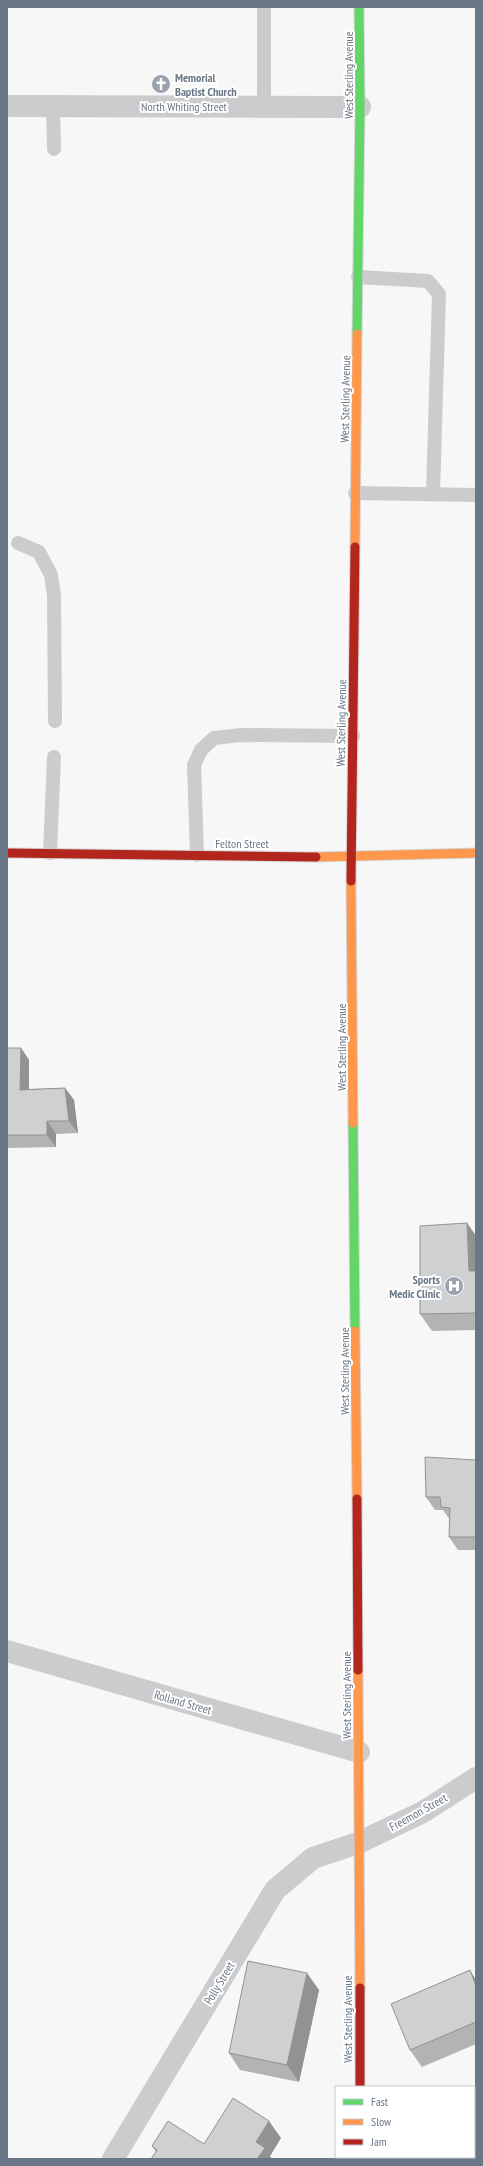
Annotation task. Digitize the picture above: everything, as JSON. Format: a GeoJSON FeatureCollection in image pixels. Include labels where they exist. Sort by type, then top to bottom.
{"type":"FeatureCollection","features":[{"type":"Feature","properties":{"kind":"main road","name":"West Sterling Avenue"},"geometry":{"type":"LineString","coordinates":[[359,7],[360,106],[351,857],[359,1752],[358,1843],[360,2086]]}},
{"type":"Feature","properties":{"kind":"main road","name":"Felton Street"},"geometry":{"type":"LineString","coordinates":[[7,853],[351,857],[398,854],[476,853]]}},
{"type":"Feature","properties":{"kind":"street","name":"North Whiting Street"},"geometry":{"type":"LineString","coordinates":[[7,106],[360,106]]}},
{"type":"Feature","properties":{"kind":"street","name":"Rolland Street"},"geometry":{"type":"LineString","coordinates":[[7,1651],[359,1752]]}},
{"type":"Feature","properties":{"kind":"street","name":"Freemon Street"},"geometry":{"type":"LineString","coordinates":[[358,1843],[423,1812],[476,1778]]}},
{"type":"Feature","properties":{"kind":"street","name":"Polly Street"},"geometry":{"type":"LineString","coordinates":[[113,2159],[275,1890],[313,1858],[358,1843]]}},
{"type":"Feature","properties":{"kind":"lane"},"geometry":{"type":"LineString","coordinates":[[264,7],[264,106]]}},
{"type":"Feature","properties":{"kind":"lane"},"geometry":{"type":"LineString","coordinates":[[53,106],[54,149]]}},
{"type":"Feature","properties":{"kind":"lane"},"geometry":{"type":"LineString","coordinates":[[358,277],[428,281],[439,294],[433,494]]}},
{"type":"Feature","properties":{"kind":"lane"},"geometry":{"type":"LineString","coordinates":[[355,493],[476,495]]}},
{"type":"Feature","properties":{"kind":"lane"},"geometry":{"type":"LineString","coordinates":[[18,543],[39,552],[51,575],[54,595],[55,721]]}},
{"type":"Feature","properties":{"kind":"lane"},"geometry":{"type":"LineString","coordinates":[[197,855],[194,764],[201,750],[214,738],[241,734],[353,736]]}},
{"type":"Feature","properties":{"kind":"lane"},"geometry":{"type":"LineString","coordinates":[[50,853],[54,757]]}},
{"type":"Feature","properties":{"kind":"building"},"geometry":{"type":"Polygon","coordinates":[[[7,1048],[21,1048],[20,1090],[65,1088],[69,1121],[47,1121],[47,1135],[7,1135],[7,1048]]]}},
{"type":"Feature","properties":{"kind":"building","name":"Sports Medic Clinic"},"geometry":{"type":"Polygon","coordinates":[[[467,1223],[469,1271],[476,1271],[476,1313],[420,1314],[420,1226],[467,1223]]]}},
{"type":"Feature","properties":{"kind":"building"},"geometry":{"type":"Polygon","coordinates":[[[425,1457],[476,1460],[476,1537],[449,1537],[450,1508],[441,1507],[440,1497],[426,1497],[425,1457]]]}},
{"type":"Feature","properties":{"kind":"building"},"geometry":{"type":"Polygon","coordinates":[[[248,1961],[307,1973],[287,2065],[229,2053],[248,1961]]]}},
{"type":"Feature","properties":{"kind":"building"},"geometry":{"type":"Polygon","coordinates":[[[470,1970],[476,1986],[476,2022],[410,2050],[391,2004],[470,1970]]]}},
{"type":"Feature","properties":{"kind":"building"},"geometry":{"type":"Polygon","coordinates":[[[233,2098],[269,2121],[256,2142],[265,2148],[257,2159],[151,2159],[157,2150],[152,2146],[168,2121],[204,2144],[233,2098]]]}},
{"type":"Feature","properties":{"kind":"traffic: fast"},"geometry":{"type":"LineString","coordinates":[[357,334],[360,107],[359,7]]}},
{"type":"Feature","properties":{"kind":"traffic: fast"},"geometry":{"type":"LineString","coordinates":[[353,1123],[355,1331]]}},
{"type":"Feature","properties":{"kind":"traffic: slow"},"geometry":{"type":"LineString","coordinates":[[355,547],[357,334]]}},
{"type":"Feature","properties":{"kind":"traffic: slow"},"geometry":{"type":"LineString","coordinates":[[316,857],[476,853]]}},
{"type":"Feature","properties":{"kind":"traffic: slow"},"geometry":{"type":"LineString","coordinates":[[351,881],[353,1123]]}},
{"type":"Feature","properties":{"kind":"traffic: slow"},"geometry":{"type":"LineString","coordinates":[[355,1331],[357,1499]]}},
{"type":"Feature","properties":{"kind":"traffic: slow"},"geometry":{"type":"LineString","coordinates":[[358,1670],[360,1988]]}},
{"type":"Feature","properties":{"kind":"traffic: jam"},"geometry":{"type":"LineString","coordinates":[[351,881],[355,547]]}},
{"type":"Feature","properties":{"kind":"traffic: jam"},"geometry":{"type":"LineString","coordinates":[[7,853],[316,857]]}},
{"type":"Feature","properties":{"kind":"traffic: jam"},"geometry":{"type":"LineString","coordinates":[[357,1499],[358,1670]]}},
{"type":"Feature","properties":{"kind":"traffic: jam"},"geometry":{"type":"LineString","coordinates":[[360,1988],[360,2086]]}},
{"type":"Feature","properties":{"kind":"place","name":"Memorial Baptist Church"},"geometry":{"type":"Point","coordinates":[161,84]}},
{"type":"Feature","properties":{"kind":"place","name":"Sports Medic Clinic"},"geometry":{"type":"Point","coordinates":[454,1286]}}]}
